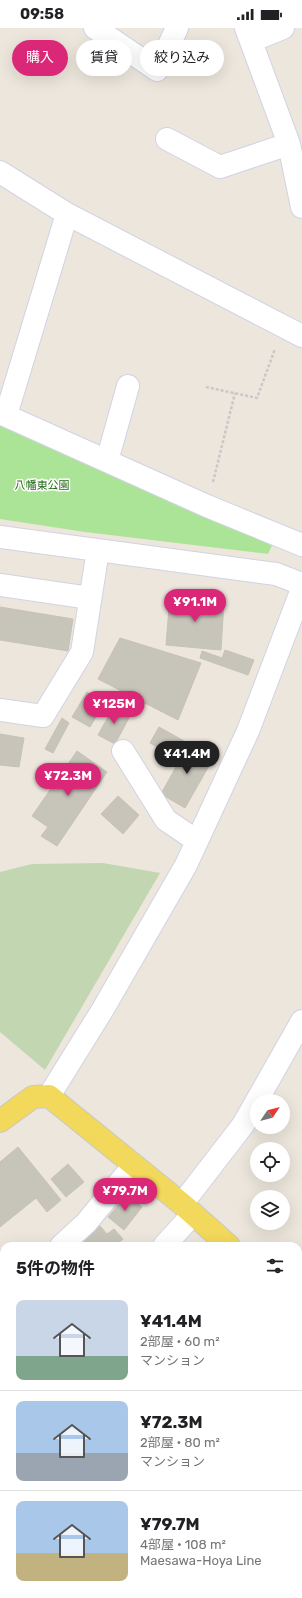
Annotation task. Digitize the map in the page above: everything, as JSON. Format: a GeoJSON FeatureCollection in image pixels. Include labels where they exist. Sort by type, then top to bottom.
{"type":"FeatureCollection","features":[{"type":"Feature","properties":{"kind":"main road"},"geometry":{"type":"LineString","coordinates":[[0,1121],[33,1097],[49,1096],[187,1209],[224,1242]]}},
{"type":"Feature","properties":{"kind":"street"},"geometry":{"type":"LineString","coordinates":[[95,28],[157,70],[177,28]]}},
{"type":"Feature","properties":{"kind":"street"},"geometry":{"type":"LineString","coordinates":[[283,28],[248,35],[289,144],[302,206]]}},
{"type":"Feature","properties":{"kind":"street"},"geometry":{"type":"LineString","coordinates":[[167,139],[220,167],[289,144]]}},
{"type":"Feature","properties":{"kind":"street"},"geometry":{"type":"LineString","coordinates":[[0,172],[67,214],[293,331]]}},
{"type":"Feature","properties":{"kind":"street"},"geometry":{"type":"LineString","coordinates":[[67,214],[3,414],[207,506],[302,545]]}},
{"type":"Feature","properties":{"kind":"street"},"geometry":{"type":"LineString","coordinates":[[107,461],[128,386]]}},
{"type":"Feature","properties":{"kind":"street"},"geometry":{"type":"LineString","coordinates":[[0,537],[276,574],[302,584]]}},
{"type":"Feature","properties":{"kind":"street"},"geometry":{"type":"LineString","coordinates":[[0,710],[43,716],[82,652],[98,550]]}},
{"type":"Feature","properties":{"kind":"street"},"geometry":{"type":"LineString","coordinates":[[0,585],[90,598]]}},
{"type":"Feature","properties":{"kind":"street"},"geometry":{"type":"LineString","coordinates":[[49,1096],[103,1009],[186,865],[248,731],[302,589]]}},
{"type":"Feature","properties":{"kind":"street"},"geometry":{"type":"LineString","coordinates":[[123,751],[166,820],[197,841]]}},
{"type":"Feature","properties":{"kind":"street"},"geometry":{"type":"LineString","coordinates":[[166,1242],[243,1125],[302,1021]]}},
{"type":"Feature","properties":{"kind":"street"},"geometry":{"type":"LineString","coordinates":[[65,1242],[86,1223],[134,1165]]}},
{"type":"Feature","properties":{"kind":"path"},"geometry":{"type":"LineString","coordinates":[[206,387],[256,398],[293,331]]}},
{"type":"Feature","properties":{"kind":"path"},"geometry":{"type":"LineString","coordinates":[[207,506],[235,393]]}},
{"type":"Feature","properties":{"kind":"green space","name":"八幡東公園"},"geometry":{"type":"Polygon","coordinates":[[[0,422],[274,541],[268,554],[85,532],[0,519],[0,422]]]}},
{"type":"Feature","properties":{"kind":"green space"},"geometry":{"type":"Polygon","coordinates":[[[103,863],[160,873],[45,1070],[0,1032],[0,872],[32,864],[103,863]]]}},
{"type":"Feature","properties":{"kind":"building"},"geometry":{"type":"Polygon","coordinates":[[[170,595],[224,601],[221,650],[166,645],[170,595]]]}},
{"type":"Feature","properties":{"kind":"building"},"geometry":{"type":"Polygon","coordinates":[[[0,607],[73,619],[68,651],[0,640],[0,607]]]}},
{"type":"Feature","properties":{"kind":"building"},"geometry":{"type":"Polygon","coordinates":[[[120,638],[201,663],[178,720],[98,679],[120,638]]]}},
{"type":"Feature","properties":{"kind":"building"},"geometry":{"type":"Polygon","coordinates":[[[225,650],[254,660],[248,675],[200,658],[202,651],[222,658],[225,650]]]}},
{"type":"Feature","properties":{"kind":"building"},"geometry":{"type":"Polygon","coordinates":[[[87,692],[105,702],[90,727],[72,717],[87,692]]]}},
{"type":"Feature","properties":{"kind":"building"},"geometry":{"type":"Polygon","coordinates":[[[114,706],[130,716],[115,744],[98,735],[114,706]]]}},
{"type":"Feature","properties":{"kind":"building"},"geometry":{"type":"Polygon","coordinates":[[[62,718],[69,723],[53,753],[45,749],[62,718]]]}},
{"type":"Feature","properties":{"kind":"building"},"geometry":{"type":"Polygon","coordinates":[[[159,727],[184,741],[175,757],[150,743],[159,727]]]}},
{"type":"Feature","properties":{"kind":"building"},"geometry":{"type":"Polygon","coordinates":[[[0,734],[24,738],[19,767],[0,765],[0,734]]]}},
{"type":"Feature","properties":{"kind":"building"},"geometry":{"type":"Polygon","coordinates":[[[189,743],[214,757],[185,808],[161,794],[189,743]]]}},
{"type":"Feature","properties":{"kind":"building"},"geometry":{"type":"Polygon","coordinates":[[[77,751],[107,772],[57,846],[41,836],[48,827],[32,816],[77,751]]]}},
{"type":"Feature","properties":{"kind":"building"},"geometry":{"type":"Polygon","coordinates":[[[118,796],[139,815],[123,834],[101,814],[118,796]]]}},
{"type":"Feature","properties":{"kind":"building"},"geometry":{"type":"Polygon","coordinates":[[[18,1147],[61,1200],[47,1212],[36,1198],[0,1227],[0,1162],[18,1147]]]}},
{"type":"Feature","properties":{"kind":"building"},"geometry":{"type":"Polygon","coordinates":[[[68,1164],[84,1182],[66,1197],[51,1179],[68,1164]]]}},
{"type":"Feature","properties":{"kind":"building"},"geometry":{"type":"Polygon","coordinates":[[[127,1195],[142,1207],[124,1230],[108,1217],[127,1195]]]}},
{"type":"Feature","properties":{"kind":"building"},"geometry":{"type":"Polygon","coordinates":[[[100,1226],[107,1234],[114,1229],[123,1239],[119,1242],[82,1242],[100,1226]]]}}]}
